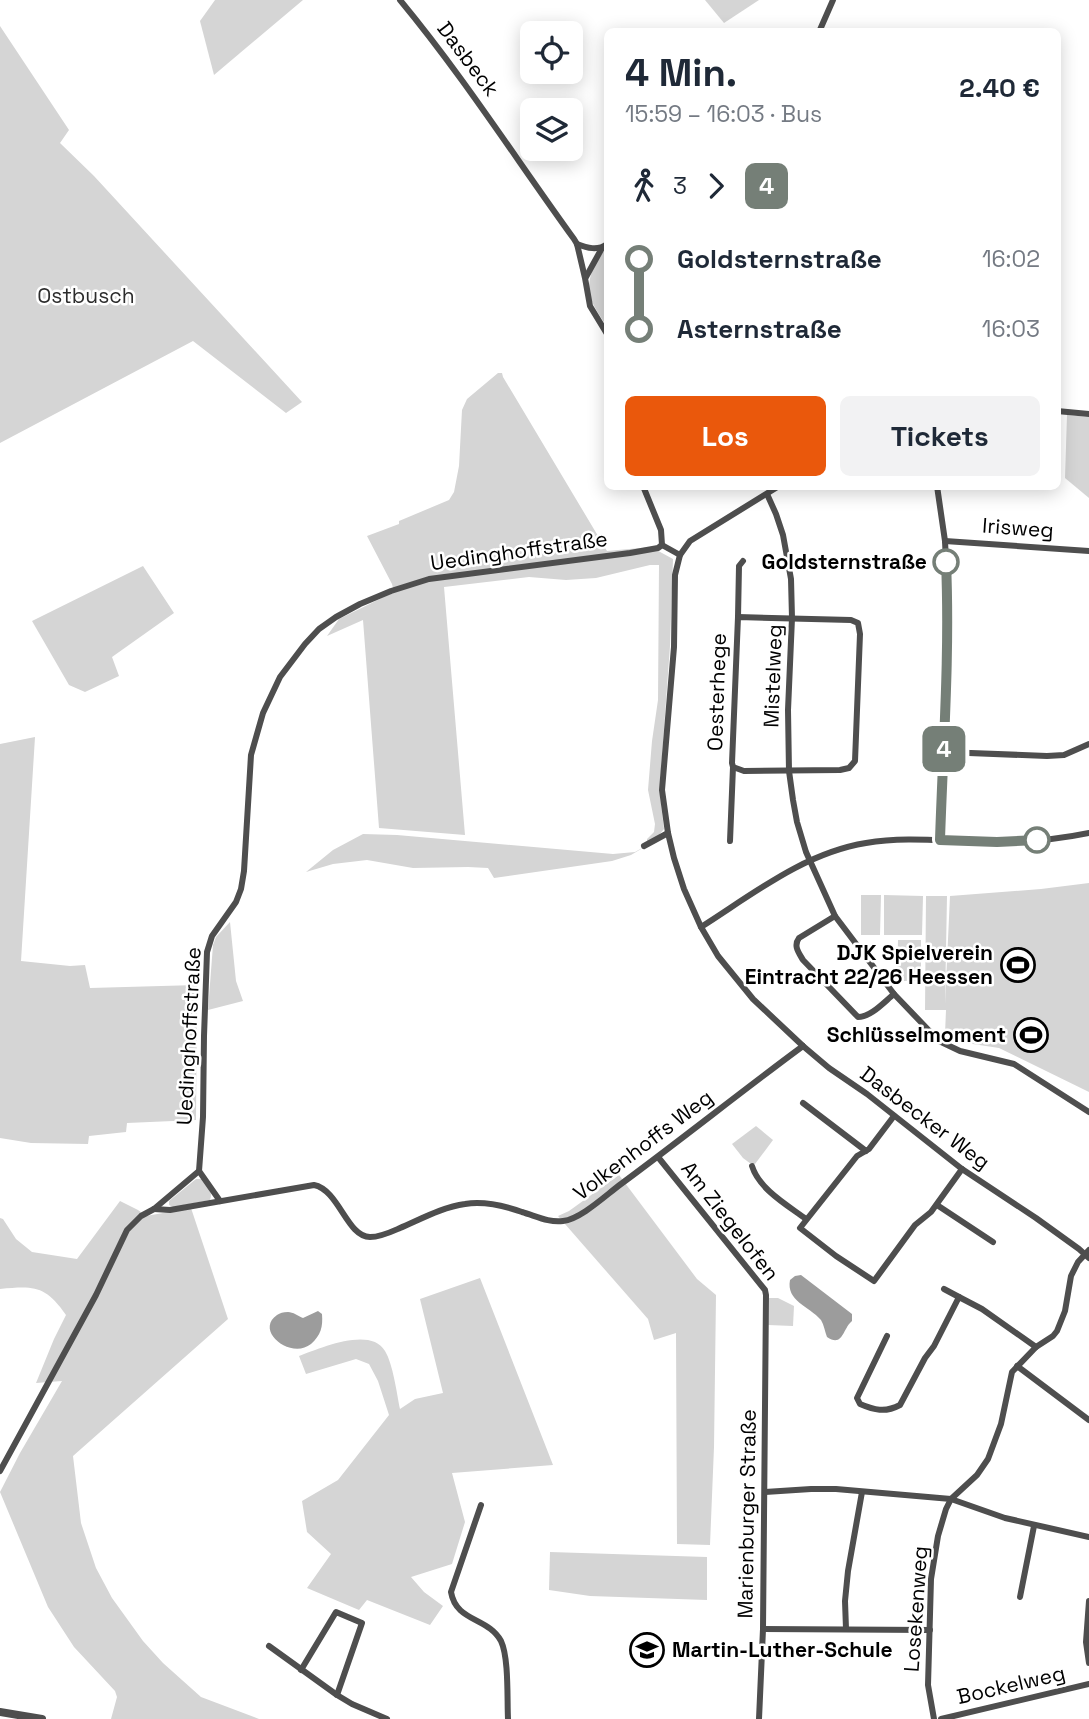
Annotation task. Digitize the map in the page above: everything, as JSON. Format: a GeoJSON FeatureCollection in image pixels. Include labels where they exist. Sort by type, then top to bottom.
{"type":"FeatureCollection","features":[{"type":"Feature","properties":{"kind":"street","name":"Dasbeck"},"geometry":{"type":"LineString","coordinates":[[400,0],[436,43],[481,105],[577,244],[590,306],[604,329]]}},
{"type":"Feature","properties":{"kind":"street"},"geometry":{"type":"LineString","coordinates":[[821,28],[834,0]]}},
{"type":"Feature","properties":{"kind":"street"},"geometry":{"type":"LineString","coordinates":[[577,244],[585,247],[604,246]]}},
{"type":"Feature","properties":{"kind":"street"},"geometry":{"type":"LineString","coordinates":[[585,278],[604,248]]}},
{"type":"Feature","properties":{"kind":"street"},"geometry":{"type":"LineString","coordinates":[[1061,411],[1089,414]]}},
{"type":"Feature","properties":{"kind":"street"},"geometry":{"type":"LineString","coordinates":[[645,490],[661,530],[662,545],[680,555],[691,541],[773,490]]}},
{"type":"Feature","properties":{"kind":"street"},"geometry":{"type":"LineString","coordinates":[[938,490],[945,541],[948,622],[940,840]]}},
{"type":"Feature","properties":{"kind":"street","name":"Mistelweg"},"geometry":{"type":"LineString","coordinates":[[767,494],[785,544],[791,579],[789,771],[797,822],[809,861],[835,916],[894,994],[939,1041],[960,1051],[1014,1064],[1089,1112]]}},
{"type":"Feature","properties":{"kind":"street","name":"Irisweg"},"geometry":{"type":"LineString","coordinates":[[945,541],[1089,551]]}},
{"type":"Feature","properties":{"kind":"street","name":"Uedinghoffstraße"},"geometry":{"type":"LineString","coordinates":[[199,1171],[207,952],[212,936],[231,911],[241,889],[251,755],[263,713],[288,666],[319,629],[336,617],[360,604],[412,584],[630,553],[662,545]]}},
{"type":"Feature","properties":{"kind":"street","name":"Dasbecker Weg"},"geometry":{"type":"LineString","coordinates":[[680,555],[675,575],[674,647],[663,790],[668,833],[684,889],[701,927],[718,956],[747,992],[829,1068],[867,1094],[962,1169],[1088,1254]]}},
{"type":"Feature","properties":{"kind":"street","name":"Oesterhege"},"geometry":{"type":"LineString","coordinates":[[730,841],[739,566],[743,561]]}},
{"type":"Feature","properties":{"kind":"street","name":"Oesterhege"},"geometry":{"type":"LineString","coordinates":[[733,767],[744,771],[789,771],[845,770],[851,767],[855,761],[860,634],[860,626],[855,621],[738,617]]}},
{"type":"Feature","properties":{"kind":"street"},"geometry":{"type":"LineString","coordinates":[[944,752],[1047,756],[1064,755],[1089,744]]}},
{"type":"Feature","properties":{"kind":"street"},"geometry":{"type":"LineString","coordinates":[[643,846],[668,833]]}},
{"type":"Feature","properties":{"kind":"street"},"geometry":{"type":"LineString","coordinates":[[701,927],[809,861],[867,842],[1016,842],[1089,833]]}},
{"type":"Feature","properties":{"kind":"street"},"geometry":{"type":"LineString","coordinates":[[835,916],[799,937],[796,945],[803,960],[858,1017],[868,1015],[894,994]]}},
{"type":"Feature","properties":{"kind":"street","name":"Volkenhoffs Weg"},"geometry":{"type":"LineString","coordinates":[[220,1201],[321,1186],[360,1234],[368,1237],[383,1235],[467,1203],[482,1203],[554,1221],[568,1220],[586,1210],[658,1157],[803,1046]]}},
{"type":"Feature","properties":{"kind":"street"},"geometry":{"type":"LineString","coordinates":[[803,1103],[866,1151]]}},
{"type":"Feature","properties":{"kind":"street"},"geometry":{"type":"LineString","coordinates":[[894,1116],[869,1149],[856,1156],[800,1228],[873,1281],[915,1225],[937,1205],[962,1169]]}},
{"type":"Feature","properties":{"kind":"street","name":"Am Ziegelofen"},"geometry":{"type":"LineString","coordinates":[[658,1157],[765,1290],[767,1309]]}},
{"type":"Feature","properties":{"kind":"street"},"geometry":{"type":"LineString","coordinates":[[752,1166],[755,1175],[765,1187],[806,1219]]}},
{"type":"Feature","properties":{"kind":"street"},"geometry":{"type":"LineString","coordinates":[[0,1471],[96,1295],[127,1230],[199,1171],[220,1201],[170,1210],[154,1209]]}},
{"type":"Feature","properties":{"kind":"street"},"geometry":{"type":"LineString","coordinates":[[937,1205],[993,1242]]}},
{"type":"Feature","properties":{"kind":"street","name":"Losekenweg"},"geometry":{"type":"LineString","coordinates":[[934,1719],[928,1685],[932,1570],[939,1530],[951,1499],[978,1475],[988,1459],[1001,1424],[1009,1378],[1017,1366],[1053,1336],[1060,1326],[1071,1276],[1088,1254]]}},
{"type":"Feature","properties":{"kind":"street"},"geometry":{"type":"LineString","coordinates":[[944,1289],[982,1309],[1036,1348]]}},
{"type":"Feature","properties":{"kind":"street"},"geometry":{"type":"LineString","coordinates":[[887,1336],[857,1398],[860,1404],[879,1411],[900,1405],[959,1297]]}},
{"type":"Feature","properties":{"kind":"street","name":"Marienburger Straße"},"geometry":{"type":"LineString","coordinates":[[759,1719],[763,1629],[767,1309]]}},
{"type":"Feature","properties":{"kind":"street"},"geometry":{"type":"LineString","coordinates":[[1017,1366],[1089,1420]]}},
{"type":"Feature","properties":{"kind":"street"},"geometry":{"type":"LineString","coordinates":[[765,1492],[811,1489],[951,1499],[1005,1518],[1089,1537]]}},
{"type":"Feature","properties":{"kind":"street"},"geometry":{"type":"LineString","coordinates":[[846,1629],[848,1571],[862,1492]]}},
{"type":"Feature","properties":{"kind":"street"},"geometry":{"type":"LineString","coordinates":[[481,1505],[452,1586],[452,1597],[457,1608],[493,1630],[501,1642],[505,1657],[508,1719]]}},
{"type":"Feature","properties":{"kind":"street"},"geometry":{"type":"LineString","coordinates":[[1020,1597],[1034,1525]]}},
{"type":"Feature","properties":{"kind":"street"},"geometry":{"type":"LineString","coordinates":[[1089,1601],[1086,1642],[1089,1663]]}},
{"type":"Feature","properties":{"kind":"street"},"geometry":{"type":"LineString","coordinates":[[301,1670],[335,1612],[362,1623],[337,1695]]}},
{"type":"Feature","properties":{"kind":"street"},"geometry":{"type":"LineString","coordinates":[[763,1629],[930,1630]]}},
{"type":"Feature","properties":{"kind":"street"},"geometry":{"type":"LineString","coordinates":[[269,1646],[337,1695],[387,1719]]}},
{"type":"Feature","properties":{"kind":"street","name":"Bockelweg"},"geometry":{"type":"LineString","coordinates":[[941,1719],[1089,1685]]}},
{"type":"Feature","properties":{"kind":"street"},"geometry":{"type":"LineString","coordinates":[[0,1712],[42,1719]]}},
{"type":"Feature","properties":{"kind":"green space"},"geometry":{"type":"Polygon","coordinates":[[[215,0],[303,0],[214,75],[200,21],[215,0]]]}},
{"type":"Feature","properties":{"kind":"green space"},"geometry":{"type":"Polygon","coordinates":[[[705,0],[759,0],[724,23],[705,0]]]}},
{"type":"Feature","properties":{"kind":"green space","name":"Ostbusch"},"geometry":{"type":"Polygon","coordinates":[[[0,26],[69,130],[60,143],[94,176],[302,402],[286,413],[193,341],[0,443],[0,26]]]}},
{"type":"Feature","properties":{"kind":"green space"},"geometry":{"type":"Polygon","coordinates":[[[604,252],[604,322],[593,304],[589,290],[592,270],[604,252]]]}},
{"type":"Feature","properties":{"kind":"green space"},"geometry":{"type":"Polygon","coordinates":[[[498,373],[502,373],[607,551],[651,547],[673,559],[660,784],[664,829],[647,842],[654,832],[655,824],[648,790],[658,700],[659,565],[596,578],[566,580],[529,577],[444,587],[465,835],[379,828],[363,620],[327,636],[339,619],[394,592],[367,536],[449,500],[454,492],[459,466],[462,410],[467,399],[498,373]]]}},
{"type":"Feature","properties":{"kind":"green space"},"geometry":{"type":"Polygon","coordinates":[[[1067,415],[1089,417],[1089,498],[1065,478],[1067,415]]]}},
{"type":"Feature","properties":{"kind":"green space"},"geometry":{"type":"Polygon","coordinates":[[[143,566],[174,613],[112,657],[119,676],[85,692],[69,685],[32,621],[143,566]]]}},
{"type":"Feature","properties":{"kind":"green space"},"geometry":{"type":"Polygon","coordinates":[[[35,737],[21,961],[85,965],[90,988],[197,985],[196,1120],[127,1123],[126,1132],[89,1136],[88,1144],[31,1143],[0,1138],[0,744],[35,737]]]}},
{"type":"Feature","properties":{"kind":"green space"},"geometry":{"type":"Polygon","coordinates":[[[363,834],[613,854],[635,852],[658,839],[631,855],[612,861],[494,878],[488,868],[413,868],[367,860],[333,864],[306,872],[333,850],[363,834]]]}},
{"type":"Feature","properties":{"kind":"green space","name":"DJK Spielverein Eintracht 22/26 Heessen"},"geometry":{"type":"Polygon","coordinates":[[[1089,883],[1089,1092],[999,1048],[960,1042],[945,1034],[946,1010],[925,1010],[926,896],[947,896],[945,1004],[950,896],[1089,883]]]}},
{"type":"Feature","properties":{"kind":"green space"},"geometry":{"type":"Polygon","coordinates":[[[861,895],[881,895],[880,935],[861,935],[861,895]]]}},
{"type":"Feature","properties":{"kind":"green space"},"geometry":{"type":"Polygon","coordinates":[[[884,895],[923,896],[922,935],[884,935],[884,895]]]}},
{"type":"Feature","properties":{"kind":"green space"},"geometry":{"type":"Polygon","coordinates":[[[230,922],[236,981],[243,1001],[208,1010],[213,945],[216,937],[230,922]]]}},
{"type":"Feature","properties":{"kind":"green space"},"geometry":{"type":"Polygon","coordinates":[[[898,940],[921,940],[921,981],[897,981],[898,940]]]}},
{"type":"Feature","properties":{"kind":"green space"},"geometry":{"type":"Polygon","coordinates":[[[756,1126],[773,1140],[755,1164],[751,1164],[732,1144],[756,1126]]]}},
{"type":"Feature","properties":{"kind":"green space"},"geometry":{"type":"Polygon","coordinates":[[[619,1175],[697,1279],[716,1295],[710,1545],[677,1544],[676,1333],[654,1340],[648,1319],[558,1216],[619,1175]]]}},
{"type":"Feature","properties":{"kind":"green space"},"geometry":{"type":"Polygon","coordinates":[[[196,1179],[203,1179],[207,1184],[210,1200],[173,1207],[169,1205],[169,1201],[196,1179]]]}},
{"type":"Feature","properties":{"kind":"green space"},"geometry":{"type":"Polygon","coordinates":[[[120,1201],[146,1216],[191,1208],[228,1319],[73,1456],[81,1523],[96,1568],[112,1598],[143,1641],[201,1697],[259,1719],[111,1719],[117,1697],[115,1691],[74,1647],[48,1607],[0,1492],[62,1381],[36,1383],[66,1315],[52,1298],[38,1290],[0,1289],[0,1218],[16,1239],[32,1252],[77,1259],[120,1201]]]}},
{"type":"Feature","properties":{"kind":"green space"},"geometry":{"type":"Polygon","coordinates":[[[480,1278],[553,1465],[452,1473],[465,1522],[452,1564],[411,1577],[424,1592],[443,1606],[430,1625],[367,1600],[359,1610],[307,1588],[331,1554],[307,1532],[302,1501],[338,1480],[389,1415],[378,1381],[369,1364],[356,1359],[306,1374],[299,1356],[345,1341],[369,1340],[378,1344],[388,1357],[400,1409],[415,1399],[443,1393],[420,1299],[480,1278]]]}},
{"type":"Feature","properties":{"kind":"green space"},"geometry":{"type":"Polygon","coordinates":[[[769,1298],[778,1298],[794,1306],[793,1326],[768,1325],[769,1298]]]}},
{"type":"Feature","properties":{"kind":"green space"},"geometry":{"type":"Polygon","coordinates":[[[550,1552],[707,1557],[707,1600],[590,1596],[549,1590],[550,1552]]]}},
{"type":"Feature","properties":{"kind":"shaded area"},"geometry":{"type":"Polygon","coordinates":[[[801,1275],[852,1314],[852,1321],[840,1339],[832,1340],[827,1337],[821,1320],[791,1293],[790,1280],[801,1275]]]}},
{"type":"Feature","properties":{"kind":"shaded area"},"geometry":{"type":"Polygon","coordinates":[[[318,1311],[322,1314],[322,1327],[311,1344],[303,1348],[285,1346],[272,1335],[271,1321],[278,1314],[290,1312],[303,1318],[318,1311]]]}},
{"type":"Feature","properties":{"kind":"bus line","name":"4"},"geometry":{"type":"LineString","coordinates":[[946,562],[947,673],[940,840],[1037,840]]}},
{"type":"Feature","properties":{"kind":"place","name":"Goldsternstraße"},"geometry":{"type":"Point","coordinates":[946,562]}},
{"type":"Feature","properties":{"kind":"place","name":"DJK Spielverein Eintracht 22/26 Heessen"},"geometry":{"type":"Point","coordinates":[1018,965]}},
{"type":"Feature","properties":{"kind":"place","name":"Schlüsselmoment"},"geometry":{"type":"Point","coordinates":[1031,1035]}},
{"type":"Feature","properties":{"kind":"place","name":"Martin-Luther-Schule"},"geometry":{"type":"Point","coordinates":[647,1650]}}]}
